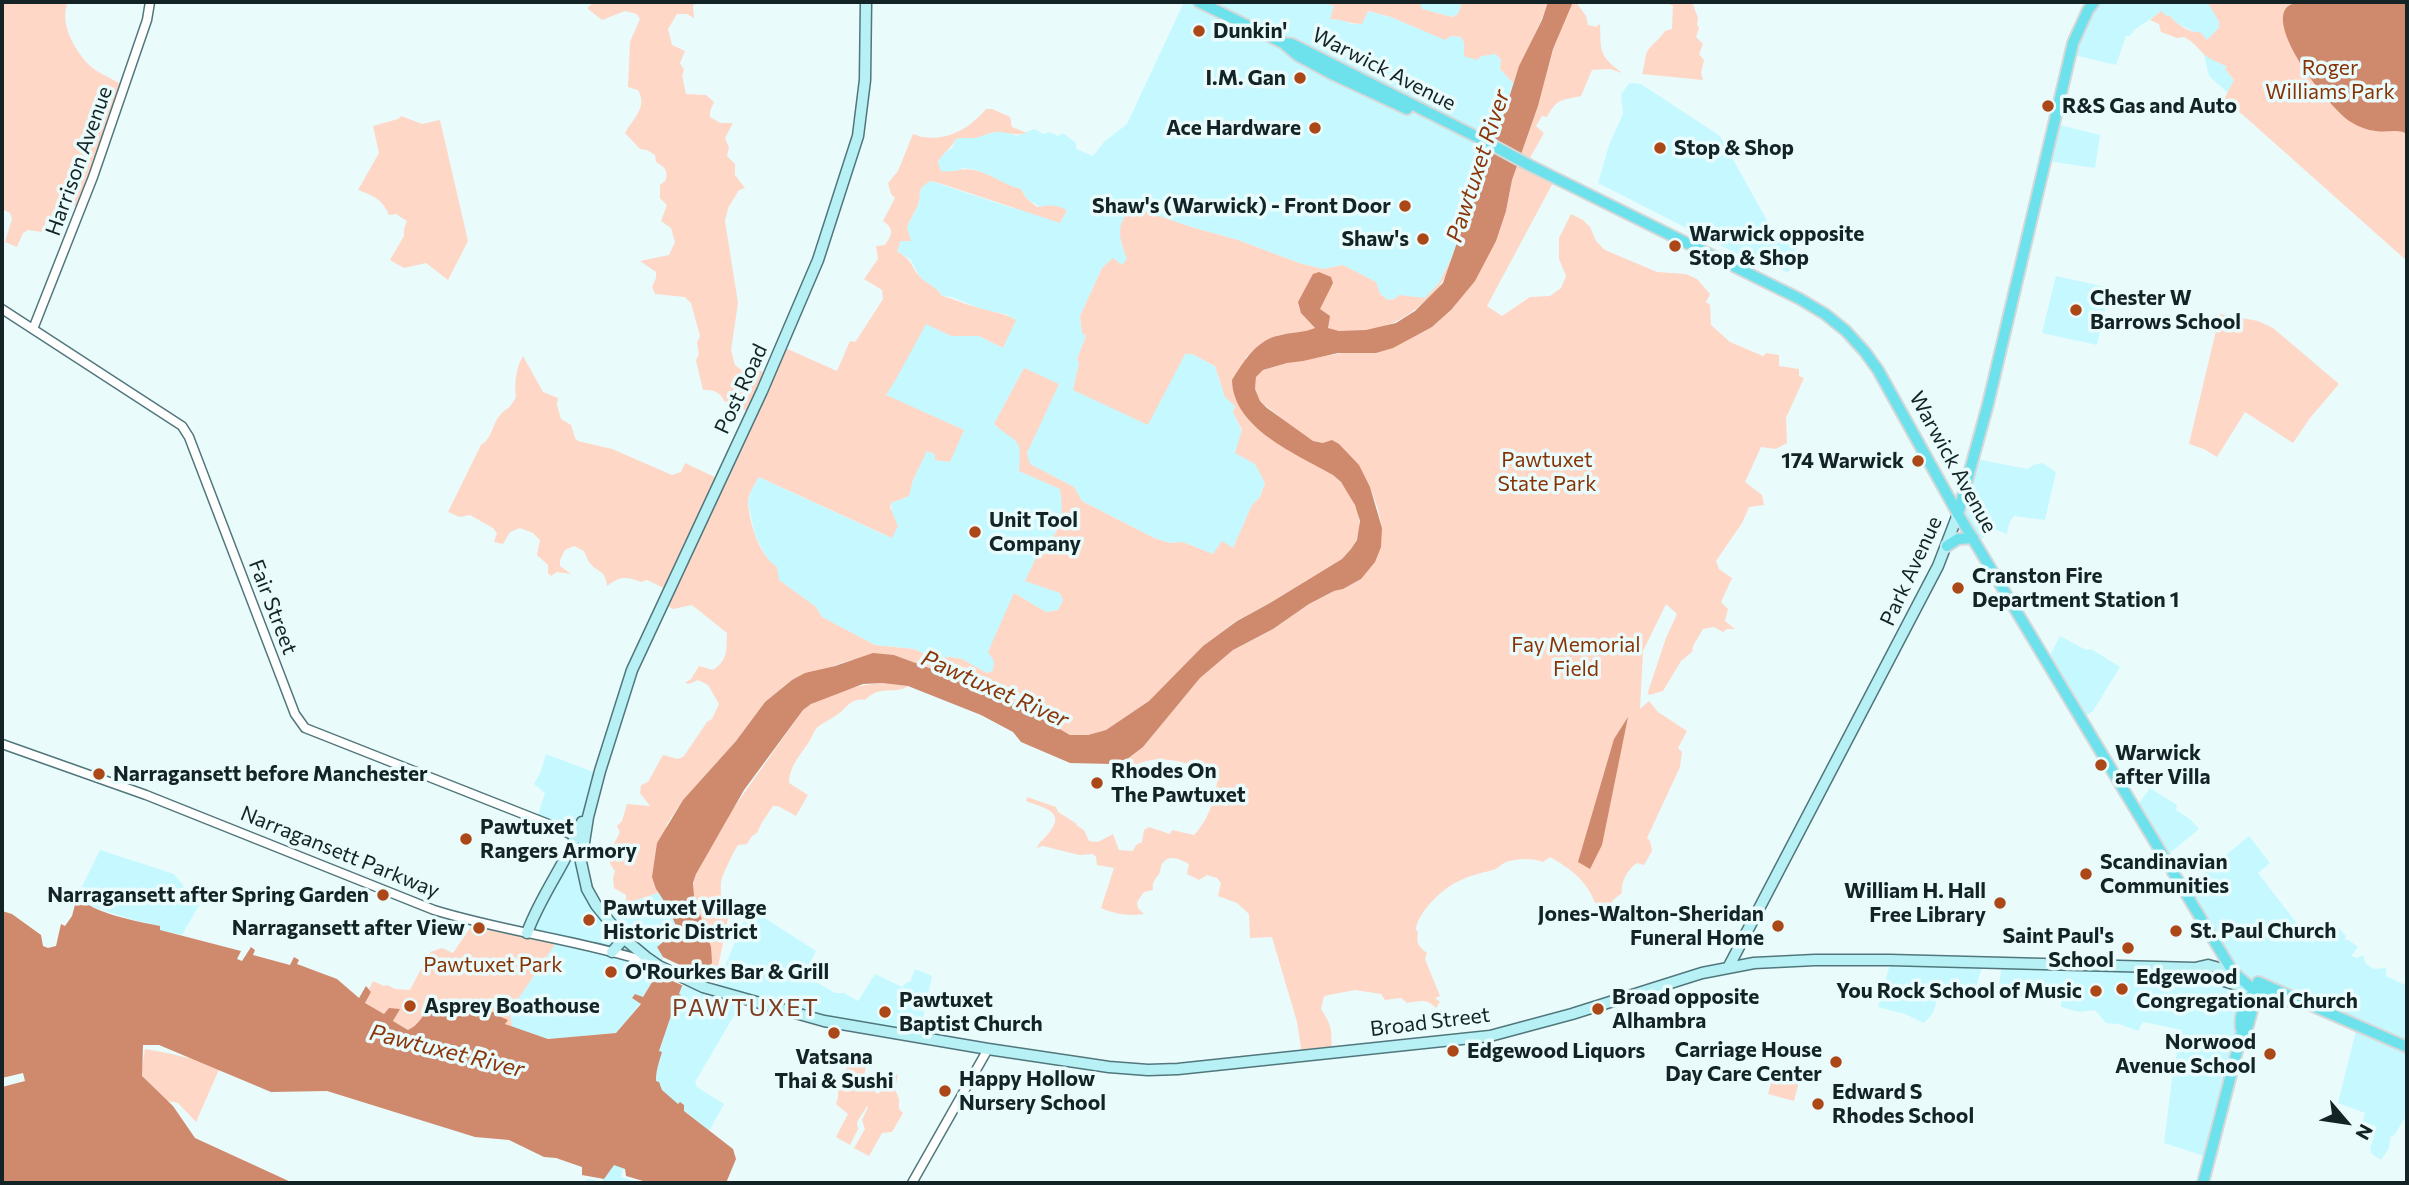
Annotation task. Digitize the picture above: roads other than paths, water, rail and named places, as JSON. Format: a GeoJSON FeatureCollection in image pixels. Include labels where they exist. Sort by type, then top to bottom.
{"type":"FeatureCollection","features":[{"type":"Feature","properties":{"kind":"main road","name":"Post Road"},"geometry":{"type":"LineString","coordinates":[[527,933],[576,837],[598,779],[632,670],[806,293],[858,136],[865,80],[866,2]]}},
{"type":"Feature","properties":{"kind":"main road","name":"Warwick Avenue"},"geometry":{"type":"LineString","coordinates":[[1199,2],[1283,43],[1292,44],[1526,164],[1803,300],[1830,317],[1850,335],[1872,360],[1958,514],[2233,972]]}},
{"type":"Feature","properties":{"kind":"main road","name":"Park Avenue"},"geometry":{"type":"LineString","coordinates":[[1729,966],[1947,546],[1985,417],[2073,43],[2084,16],[2094,2]]}},
{"type":"Feature","properties":{"kind":"main road"},"geometry":{"type":"LineString","coordinates":[[1947,546],[1958,539],[1973,538]]}},
{"type":"Feature","properties":{"kind":"main road","name":"Post Road"},"geometry":{"type":"LineString","coordinates":[[598,779],[581,862],[590,896],[621,936],[659,966]]}},
{"type":"Feature","properties":{"kind":"main road"},"geometry":{"type":"LineString","coordinates":[[612,952],[620,943],[621,936]]}},
{"type":"Feature","properties":{"kind":"main road","name":"Broad Street"},"geometry":{"type":"LineString","coordinates":[[671,972],[743,1000],[824,1021],[988,1049],[1148,1070],[1490,1036],[1729,966],[1773,961],[2195,968],[2208,965],[2233,972],[2257,990]]}},
{"type":"Feature","properties":{"kind":"main road","name":"Narragansett Parkway"},"geometry":{"type":"LineString","coordinates":[[659,966],[671,972]]}},
{"type":"Feature","properties":{"kind":"main road","name":"Broad Street"},"geometry":{"type":"LineString","coordinates":[[2195,968],[2202,975],[2300,1002],[2407,1047]]}},
{"type":"Feature","properties":{"kind":"main road"},"geometry":{"type":"LineString","coordinates":[[2203,1183],[2242,1032],[2248,1029],[2257,990]]}},
{"type":"Feature","properties":{"kind":"street","name":"Harrison Avenue"},"geometry":{"type":"LineString","coordinates":[[33,329],[95,170],[147,20],[150,2]]}},
{"type":"Feature","properties":{"kind":"street","name":"Fair Street"},"geometry":{"type":"LineString","coordinates":[[2,309],[180,424],[188,433],[295,714],[305,728],[547,823],[576,837]]}},
{"type":"Feature","properties":{"kind":"street","name":"Narragansett Parkway"},"geometry":{"type":"LineString","coordinates":[[2,744],[146,795],[434,910],[474,922],[612,952],[659,966]]}},
{"type":"Feature","properties":{"kind":"street"},"geometry":{"type":"LineString","coordinates":[[912,1183],[988,1049]]}},
{"type":"Feature","properties":{"kind":"water","name":"Pawtuxet River"},"geometry":{"type":"Polygon","coordinates":[[[1548,2],[1573,2],[1553,49],[1496,241],[1475,281],[1451,310],[1432,327],[1393,348],[1376,353],[1338,353],[1287,363],[1263,370],[1256,377],[1255,389],[1260,401],[1267,408],[1313,441],[1323,443],[1332,440],[1339,444],[1359,465],[1370,487],[1382,528],[1381,547],[1375,562],[1361,579],[1309,604],[1273,629],[1233,650],[1200,678],[1143,747],[1126,760],[1111,764],[1070,763],[1021,742],[1013,732],[981,715],[908,686],[863,684],[811,704],[803,710],[744,790],[693,883],[694,896],[711,947],[712,962],[707,978],[694,972],[682,986],[659,1051],[662,1052],[656,1077],[662,1090],[678,1104],[680,1102],[684,1105],[684,1111],[733,1149],[736,1159],[726,1183],[650,1183],[626,1176],[625,1169],[614,1165],[604,1179],[582,1175],[582,1167],[544,1157],[509,1140],[475,1137],[327,1091],[271,1092],[159,1045],[143,1045],[142,1076],[173,1106],[195,1138],[293,1183],[2,1183],[2,1087],[25,1081],[23,1073],[2,1078],[2,911],[12,914],[41,935],[43,946],[48,948],[56,946],[61,924],[65,926],[72,916],[77,897],[105,912],[160,926],[160,930],[241,951],[237,959],[242,961],[251,947],[255,950],[253,955],[290,965],[294,957],[299,960],[297,964],[337,979],[359,998],[366,986],[371,992],[365,1003],[384,1014],[389,1008],[400,1009],[393,1021],[408,1030],[432,1006],[453,1002],[493,1012],[508,1020],[505,1024],[548,1039],[616,1033],[641,1004],[632,998],[635,994],[643,997],[657,974],[663,957],[657,947],[674,933],[676,926],[652,877],[657,843],[683,800],[736,741],[765,702],[792,680],[805,673],[873,653],[894,655],[967,682],[1020,706],[1070,735],[1088,735],[1106,730],[1149,701],[1203,646],[1237,621],[1342,559],[1357,540],[1360,521],[1355,505],[1341,482],[1285,449],[1255,426],[1243,413],[1235,397],[1232,380],[1252,352],[1265,341],[1272,337],[1315,328],[1301,313],[1298,302],[1313,274],[1319,272],[1331,277],[1333,283],[1320,309],[1330,316],[1328,328],[1339,331],[1366,330],[1396,323],[1415,311],[1443,283],[1488,147],[1501,123],[1519,66],[1548,2]]]}},
{"type":"Feature","properties":{"kind":"water"},"geometry":{"type":"Polygon","coordinates":[[[2319,2],[2407,2],[2407,134],[2400,131],[2369,130],[2351,122],[2316,86],[2304,68],[2285,33],[2283,18],[2290,5],[2319,2]]]}},
{"type":"Feature","properties":{"kind":"water"},"geometry":{"type":"Polygon","coordinates":[[[1628,717],[1602,845],[1590,869],[1578,862],[1614,739],[1628,717]]]}},
{"type":"Feature","properties":{"kind":"place","name":"Dunkin'"},"geometry":{"type":"Point","coordinates":[1199,31]}},
{"type":"Feature","properties":{"kind":"place","name":"I.M. Gan"},"geometry":{"type":"Point","coordinates":[1300,78]}},
{"type":"Feature","properties":{"kind":"place","name":"R&S Gas and Auto"},"geometry":{"type":"Point","coordinates":[2048,106]}},
{"type":"Feature","properties":{"kind":"place","name":"Ace Hardware"},"geometry":{"type":"Point","coordinates":[1315,128]}},
{"type":"Feature","properties":{"kind":"place","name":"Stop & Shop"},"geometry":{"type":"Point","coordinates":[1660,148]}},
{"type":"Feature","properties":{"kind":"place","name":"Shaw's (Warwick) - Front Door"},"geometry":{"type":"Point","coordinates":[1405,206]}},
{"type":"Feature","properties":{"kind":"place","name":"Shaw's"},"geometry":{"type":"Point","coordinates":[1423,239]}},
{"type":"Feature","properties":{"kind":"place","name":"Warwick opposite Stop & Shop"},"geometry":{"type":"Point","coordinates":[1675,246]}},
{"type":"Feature","properties":{"kind":"place","name":"Chester W Barrows School"},"geometry":{"type":"Point","coordinates":[2076,310]}},
{"type":"Feature","properties":{"kind":"place","name":"174 Warwick"},"geometry":{"type":"Point","coordinates":[1918,461]}},
{"type":"Feature","properties":{"kind":"place","name":"Unit Tool Company"},"geometry":{"type":"Point","coordinates":[975,532]}},
{"type":"Feature","properties":{"kind":"place","name":"Cranston Fire Department Station 1"},"geometry":{"type":"Point","coordinates":[1958,588]}},
{"type":"Feature","properties":{"kind":"place","name":"Warwick after Villa"},"geometry":{"type":"Point","coordinates":[2101,765]}},
{"type":"Feature","properties":{"kind":"place","name":"Narragansett before Manchester"},"geometry":{"type":"Point","coordinates":[99,774]}},
{"type":"Feature","properties":{"kind":"place","name":"Rhodes On The Pawtuxet"},"geometry":{"type":"Point","coordinates":[1097,783]}},
{"type":"Feature","properties":{"kind":"place","name":"Pawtuxet Rangers Armory"},"geometry":{"type":"Point","coordinates":[466,839]}},
{"type":"Feature","properties":{"kind":"place","name":"Scandinavian Communities"},"geometry":{"type":"Point","coordinates":[2086,874]}},
{"type":"Feature","properties":{"kind":"place","name":"Narragansett after Spring Garden"},"geometry":{"type":"Point","coordinates":[383,895]}},
{"type":"Feature","properties":{"kind":"place","name":"William H. Hall Free Library"},"geometry":{"type":"Point","coordinates":[2000,903]}},
{"type":"Feature","properties":{"kind":"place","name":"Pawtuxet Village Historic District"},"geometry":{"type":"Point","coordinates":[589,920]}},
{"type":"Feature","properties":{"kind":"place","name":"Jones-Walton-Sheridan Funeral Home"},"geometry":{"type":"Point","coordinates":[1778,926]}},
{"type":"Feature","properties":{"kind":"place","name":"Narragansett after View"},"geometry":{"type":"Point","coordinates":[479,928]}},
{"type":"Feature","properties":{"kind":"place","name":"St. Paul Church"},"geometry":{"type":"Point","coordinates":[2176,931]}},
{"type":"Feature","properties":{"kind":"place","name":"Saint Paul's School"},"geometry":{"type":"Point","coordinates":[2128,948]}},
{"type":"Feature","properties":{"kind":"place","name":"O'Rourkes Bar & Grill"},"geometry":{"type":"Point","coordinates":[611,972]}},
{"type":"Feature","properties":{"kind":"place","name":"Edgewood Congregational Church"},"geometry":{"type":"Point","coordinates":[2122,989]}},
{"type":"Feature","properties":{"kind":"place","name":"You Rock School of Music"},"geometry":{"type":"Point","coordinates":[2096,991]}},
{"type":"Feature","properties":{"kind":"place","name":"Asprey Boathouse"},"geometry":{"type":"Point","coordinates":[410,1006]}},
{"type":"Feature","properties":{"kind":"place","name":"Broad opposite Alhambra"},"geometry":{"type":"Point","coordinates":[1598,1009]}},
{"type":"Feature","properties":{"kind":"place","name":"Pawtuxet Baptist Church"},"geometry":{"type":"Point","coordinates":[885,1012]}},
{"type":"Feature","properties":{"kind":"place","name":"Vatsana Thai & Sushi"},"geometry":{"type":"Point","coordinates":[834,1033]}},
{"type":"Feature","properties":{"kind":"place","name":"Edgewood Liquors"},"geometry":{"type":"Point","coordinates":[1453,1051]}},
{"type":"Feature","properties":{"kind":"place","name":"Norwood Avenue School"},"geometry":{"type":"Point","coordinates":[2270,1054]}},
{"type":"Feature","properties":{"kind":"place","name":"Carriage House Day Care Center"},"geometry":{"type":"Point","coordinates":[1836,1062]}},
{"type":"Feature","properties":{"kind":"place","name":"Happy Hollow Nursery School"},"geometry":{"type":"Point","coordinates":[945,1091]}},
{"type":"Feature","properties":{"kind":"place","name":"Edward S Rhodes School"},"geometry":{"type":"Point","coordinates":[1818,1104]}},
{"type":"Feature","properties":{"kind":"district","name":"PAWTUXET"},"geometry":{"type":"Point","coordinates":[746,1008]}},
{"type":"Feature","properties":{"kind":"park label","name":"Roger Williams Park"},"geometry":{"type":"Point","coordinates":[2330,80]}},
{"type":"Feature","properties":{"kind":"park label","name":"Pawtuxet State Park"},"geometry":{"type":"Point","coordinates":[1547,472]}},
{"type":"Feature","properties":{"kind":"park label","name":"Fay Memorial Field"},"geometry":{"type":"Point","coordinates":[1576,657]}},
{"type":"Feature","properties":{"kind":"park label","name":"Pawtuxet Park"},"geometry":{"type":"Point","coordinates":[493,965]}}]}
